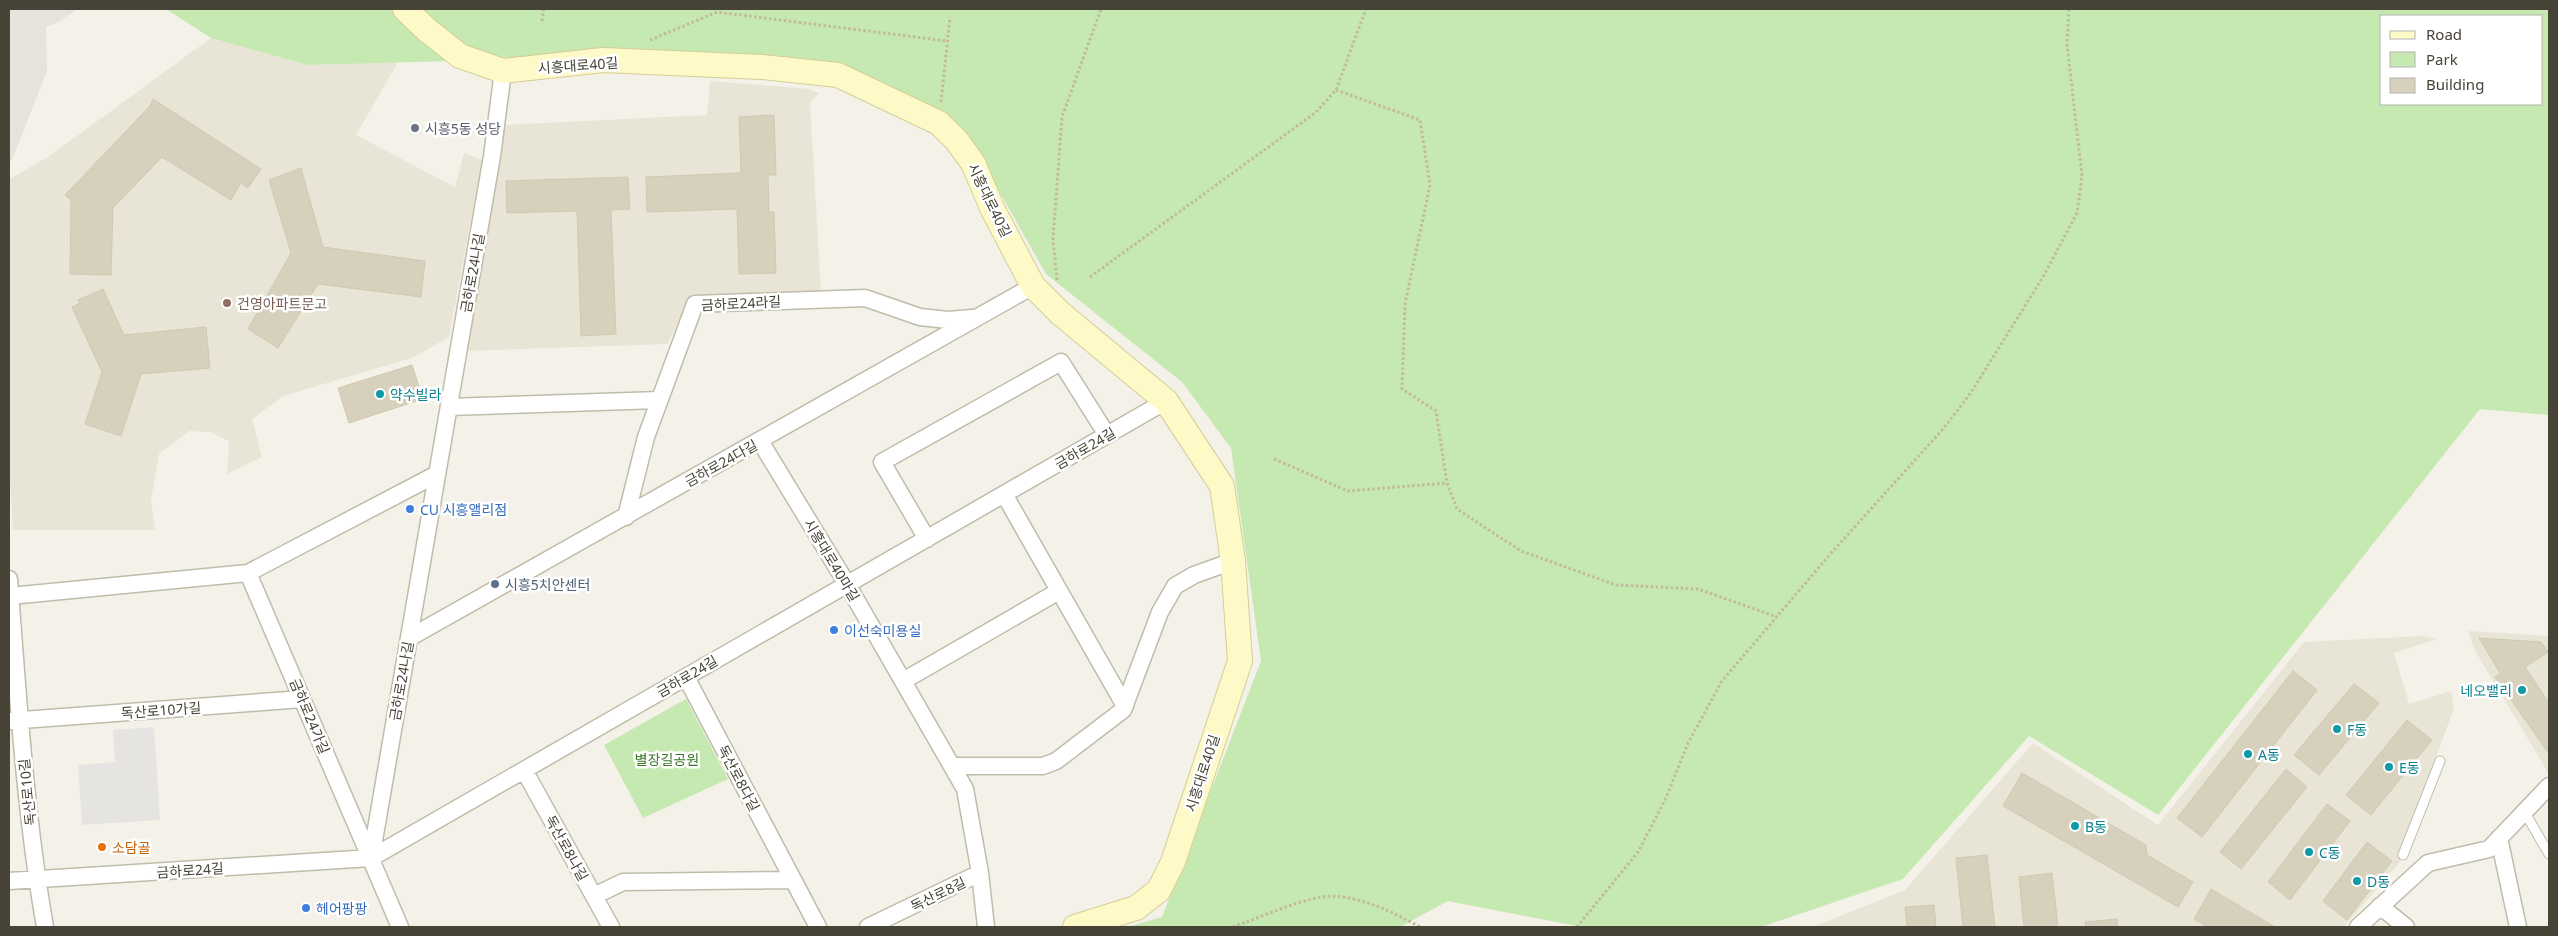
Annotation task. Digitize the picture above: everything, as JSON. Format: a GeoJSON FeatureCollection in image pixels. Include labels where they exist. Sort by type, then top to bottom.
{"type":"FeatureCollection","features":[{"type":"Feature","properties":{"kind":"street"},"geometry":{"type":"LineString","coordinates":[[405,9],[427,30],[460,56],[503,71]]}},
{"type":"Feature","properties":{"kind":"street","name":"시흥대로40길"},"geometry":{"type":"LineString","coordinates":[[503,71],[603,60],[762,67],[838,75],[938,123],[973,163],[993,210],[1033,286],[1060,313],[1166,401],[1222,486],[1232,561],[1240,661],[1172,862],[1159,890],[1136,908],[1075,927]]}},
{"type":"Feature","properties":{"kind":"street","name":"금하로24나길"},"geometry":{"type":"LineString","coordinates":[[371,858],[492,156],[503,71]]}},
{"type":"Feature","properties":{"kind":"street","name":"금하로24다길"},"geometry":{"type":"LineString","coordinates":[[409,638],[1033,286]]}},
{"type":"Feature","properties":{"kind":"street","name":"금하로24라길"},"geometry":{"type":"LineString","coordinates":[[626,517],[646,437],[695,304],[865,298],[920,317],[948,320],[978,318]]}},
{"type":"Feature","properties":{"kind":"street"},"geometry":{"type":"LineString","coordinates":[[927,538],[882,462],[1061,362],[1107,435]]}},
{"type":"Feature","properties":{"kind":"street"},"geometry":{"type":"LineString","coordinates":[[449,407],[660,400]]}},
{"type":"Feature","properties":{"kind":"street","name":"금하로24길"},"geometry":{"type":"LineString","coordinates":[[9,881],[371,858],[1166,401]]}},
{"type":"Feature","properties":{"kind":"street","name":"시흥대로40마길"},"geometry":{"type":"LineString","coordinates":[[760,441],[847,584],[966,789],[980,873],[986,927]]}},
{"type":"Feature","properties":{"kind":"street"},"geometry":{"type":"LineString","coordinates":[[248,573],[437,474]]}},
{"type":"Feature","properties":{"kind":"street"},"geometry":{"type":"LineString","coordinates":[[1004,494],[1125,706]]}},
{"type":"Feature","properties":{"kind":"street"},"geometry":{"type":"LineString","coordinates":[[953,766],[1043,766],[1056,762],[1123,710],[1160,612],[1175,586],[1194,575],[1232,561]]}},
{"type":"Feature","properties":{"kind":"street","name":"독산로10길"},"geometry":{"type":"LineString","coordinates":[[45,927],[14,721],[9,588],[248,573]]}},
{"type":"Feature","properties":{"kind":"street","name":"금하로24가길"},"geometry":{"type":"LineString","coordinates":[[248,573],[371,858]]}},
{"type":"Feature","properties":{"kind":"street"},"geometry":{"type":"LineString","coordinates":[[903,681],[1060,591]]}},
{"type":"Feature","properties":{"kind":"street","name":"독산로8다길"},"geometry":{"type":"LineString","coordinates":[[686,676],[818,927]]}},
{"type":"Feature","properties":{"kind":"street","name":"독산로10가길"},"geometry":{"type":"LineString","coordinates":[[14,721],[302,698]]}},
{"type":"Feature","properties":{"kind":"street","name":"독산로8나길"},"geometry":{"type":"LineString","coordinates":[[524,770],[611,927]]}},
{"type":"Feature","properties":{"kind":"street"},"geometry":{"type":"LineString","coordinates":[[2358,927],[2428,863],[2489,850],[2549,786]]}},
{"type":"Feature","properties":{"kind":"street"},"geometry":{"type":"LineString","coordinates":[[2499,838],[2518,927]]}},
{"type":"Feature","properties":{"kind":"street"},"geometry":{"type":"LineString","coordinates":[[371,858],[400,927]]}},
{"type":"Feature","properties":{"kind":"street","name":"독산로8길"},"geometry":{"type":"LineString","coordinates":[[868,927],[980,873]]}},
{"type":"Feature","properties":{"kind":"street"},"geometry":{"type":"LineString","coordinates":[[594,896],[623,882],[793,880]]}},
{"type":"Feature","properties":{"kind":"street"},"geometry":{"type":"LineString","coordinates":[[2380,906],[2406,927]]}},
{"type":"Feature","properties":{"kind":"lane"},"geometry":{"type":"LineString","coordinates":[[2402,855],[2440,761]]}},
{"type":"Feature","properties":{"kind":"lane"},"geometry":{"type":"LineString","coordinates":[[2524,811],[2549,854]]}},
{"type":"Feature","properties":{"kind":"path"},"geometry":{"type":"LineString","coordinates":[[542,21],[544,9]]}},
{"type":"Feature","properties":{"kind":"path"},"geometry":{"type":"LineString","coordinates":[[1060,313],[1053,239],[1062,117],[1101,9]]}},
{"type":"Feature","properties":{"kind":"path"},"geometry":{"type":"LineString","coordinates":[[1090,277],[1315,113],[1336,90],[1366,9]]}},
{"type":"Feature","properties":{"kind":"path"},"geometry":{"type":"LineString","coordinates":[[1577,927],[1638,852],[1666,798],[1688,743],[1722,681],[1868,511],[1944,428],[1972,392],[2043,277],[2077,213],[2082,176],[2068,44],[2069,9]]}},
{"type":"Feature","properties":{"kind":"path"},"geometry":{"type":"LineString","coordinates":[[644,42],[717,12],[947,40]]}},
{"type":"Feature","properties":{"kind":"path"},"geometry":{"type":"LineString","coordinates":[[938,123],[950,17]]}},
{"type":"Feature","properties":{"kind":"path"},"geometry":{"type":"LineString","coordinates":[[1336,90],[1420,120],[1430,185],[1405,304],[1402,389],[1436,411],[1447,483],[1457,509],[1521,551],[1616,585],[1698,589],[1777,617]]}},
{"type":"Feature","properties":{"kind":"path"},"geometry":{"type":"LineString","coordinates":[[1274,459],[1348,491],[1447,483]]}},
{"type":"Feature","properties":{"kind":"path"},"geometry":{"type":"LineString","coordinates":[[1233,927],[1322,897],[1357,900],[1393,912],[1420,927]]}},
{"type":"Feature","properties":{"kind":"shaded area"},"geometry":{"type":"Polygon","coordinates":[[[9,9],[77,9],[60,21],[46,27],[47,71],[12,160],[9,160],[9,9]]]}},
{"type":"Feature","properties":{"kind":"shaded area"},"geometry":{"type":"Polygon","coordinates":[[[211,38],[308,65],[398,62],[356,135],[455,187],[464,153],[482,160],[449,337],[412,358],[283,396],[252,419],[262,457],[227,474],[229,441],[210,432],[189,431],[159,454],[151,500],[155,530],[13,530],[9,465],[9,179],[48,157],[211,38]]]}},
{"type":"Feature","properties":{"kind":"shaded area"},"geometry":{"type":"Polygon","coordinates":[[[710,81],[810,89],[819,93],[810,103],[821,292],[693,294],[667,344],[467,351],[503,125],[707,115],[710,81]]]}},
{"type":"Feature","properties":{"kind":"shaded area","name":"네오밸리"},"geometry":{"type":"Polygon","coordinates":[[[2468,631],[2549,636],[2549,774],[2474,649],[2468,631]]]}},
{"type":"Feature","properties":{"kind":"shaded area"},"geometry":{"type":"Polygon","coordinates":[[[2422,636],[2437,639],[2394,653],[2409,704],[2451,691],[2454,708],[2408,834],[2409,851],[2344,927],[1813,927],[1905,890],[2033,743],[2158,825],[2304,642],[2422,636]]]}},
{"type":"Feature","properties":{"kind":"shaded area"},"geometry":{"type":"Polygon","coordinates":[[[154,727],[160,820],[82,825],[78,765],[115,762],[113,730],[154,727]]]}},
{"type":"Feature","properties":{"kind":"green space"},"geometry":{"type":"Polygon","coordinates":[[[166,9],[2549,9],[2549,415],[2480,409],[2158,815],[2029,736],[1903,879],[1761,927],[1582,927],[1448,901],[1400,927],[1127,927],[1162,917],[1261,661],[1231,448],[1182,382],[1046,274],[977,152],[946,118],[837,63],[607,51],[451,61],[308,65],[211,38],[166,9]]]}},
{"type":"Feature","properties":{"kind":"green space","name":"별장길공원"},"geometry":{"type":"Polygon","coordinates":[[[686,699],[728,779],[643,818],[604,745],[686,699]]]}},
{"type":"Feature","properties":{"kind":"building"},"geometry":{"type":"Polygon","coordinates":[[[153,99],[261,169],[248,188],[241,183],[231,200],[162,157],[113,208],[111,275],[70,274],[71,200],[65,195],[150,106],[153,99]]]}},
{"type":"Feature","properties":{"kind":"building"},"geometry":{"type":"Polygon","coordinates":[[[774,115],[776,175],[768,175],[769,212],[774,212],[776,273],[739,274],[737,209],[647,212],[646,177],[741,173],[739,117],[774,115]]]}},
{"type":"Feature","properties":{"kind":"building"},"geometry":{"type":"Polygon","coordinates":[[[301,168],[323,247],[425,261],[421,297],[318,284],[278,348],[248,329],[291,253],[269,180],[301,168]]]}},
{"type":"Feature","properties":{"kind":"building"},"geometry":{"type":"Polygon","coordinates":[[[628,177],[630,209],[611,210],[616,334],[581,336],[577,211],[507,213],[506,181],[628,177]]]}},
{"type":"Feature","properties":{"kind":"building"},"geometry":{"type":"Polygon","coordinates":[[[103,289],[124,335],[206,327],[210,368],[141,374],[121,436],[85,424],[102,372],[72,307],[80,303],[78,300],[103,289]]]}},
{"type":"Feature","properties":{"kind":"building","name":"약수빌라"},"geometry":{"type":"Polygon","coordinates":[[[412,365],[423,399],[349,423],[338,388],[412,365]]]}},
{"type":"Feature","properties":{"kind":"building","name":"네오밸리"},"geometry":{"type":"Polygon","coordinates":[[[2479,638],[2541,642],[2548,652],[2525,667],[2549,703],[2549,754],[2495,677],[2500,673],[2479,638]]]}},
{"type":"Feature","properties":{"kind":"building","name":"A동"},"geometry":{"type":"Polygon","coordinates":[[[2293,671],[2317,690],[2202,837],[2177,818],[2293,671]]]}},
{"type":"Feature","properties":{"kind":"building","name":"F동"},"geometry":{"type":"Polygon","coordinates":[[[2354,684],[2379,703],[2319,775],[2294,755],[2354,684]]]}},
{"type":"Feature","properties":{"kind":"building","name":"E동"},"geometry":{"type":"Polygon","coordinates":[[[2407,720],[2432,740],[2371,815],[2346,795],[2407,720]]]}},
{"type":"Feature","properties":{"kind":"building"},"geometry":{"type":"Polygon","coordinates":[[[2286,769],[2307,787],[2241,869],[2220,852],[2286,769]]]}},
{"type":"Feature","properties":{"kind":"building","name":"B동"},"geometry":{"type":"Polygon","coordinates":[[[2022,773],[2146,845],[2147,855],[2193,882],[2178,907],[2003,806],[2022,773]]]}},
{"type":"Feature","properties":{"kind":"building","name":"C동"},"geometry":{"type":"Polygon","coordinates":[[[2327,804],[2350,821],[2290,900],[2268,882],[2327,804]]]}},
{"type":"Feature","properties":{"kind":"building","name":"D동"},"geometry":{"type":"Polygon","coordinates":[[[2367,842],[2392,861],[2347,920],[2323,901],[2367,842]]]}},
{"type":"Feature","properties":{"kind":"building"},"geometry":{"type":"Polygon","coordinates":[[[1987,855],[1995,927],[1963,927],[1956,858],[1987,855]]]}},
{"type":"Feature","properties":{"kind":"building"},"geometry":{"type":"Polygon","coordinates":[[[2052,873],[2058,927],[2024,927],[2019,877],[2052,873]]]}},
{"type":"Feature","properties":{"kind":"building"},"geometry":{"type":"Polygon","coordinates":[[[2211,889],[2275,927],[2208,927],[2194,919],[2211,889]]]}},
{"type":"Feature","properties":{"kind":"building"},"geometry":{"type":"Polygon","coordinates":[[[1934,905],[1936,927],[1907,927],[1905,907],[1934,905]]]}},
{"type":"Feature","properties":{"kind":"building"},"geometry":{"type":"Polygon","coordinates":[[[2117,919],[2118,927],[2086,927],[2085,922],[2117,919]]]}},
{"type":"Feature","properties":{"kind":"place","name":"시흥5동 성당"},"geometry":{"type":"Point","coordinates":[415,128]}},
{"type":"Feature","properties":{"kind":"place","name":"건영아파트문고"},"geometry":{"type":"Point","coordinates":[227,303]}},
{"type":"Feature","properties":{"kind":"place","name":"약수빌라"},"geometry":{"type":"Point","coordinates":[380,394]}},
{"type":"Feature","properties":{"kind":"place","name":"CU 시흥앨리점"},"geometry":{"type":"Point","coordinates":[410,509]}},
{"type":"Feature","properties":{"kind":"place","name":"시흥5치안센터"},"geometry":{"type":"Point","coordinates":[495,584]}},
{"type":"Feature","properties":{"kind":"place","name":"이선숙미용실"},"geometry":{"type":"Point","coordinates":[834,630]}},
{"type":"Feature","properties":{"kind":"place","name":"네오밸리"},"geometry":{"type":"Point","coordinates":[2522,690]}},
{"type":"Feature","properties":{"kind":"place","name":"F동"},"geometry":{"type":"Point","coordinates":[2337,729]}},
{"type":"Feature","properties":{"kind":"place","name":"A동"},"geometry":{"type":"Point","coordinates":[2248,754]}},
{"type":"Feature","properties":{"kind":"place","name":"E동"},"geometry":{"type":"Point","coordinates":[2389,767]}},
{"type":"Feature","properties":{"kind":"place","name":"B동"},"geometry":{"type":"Point","coordinates":[2075,826]}},
{"type":"Feature","properties":{"kind":"place","name":"소담골"},"geometry":{"type":"Point","coordinates":[102,847]}},
{"type":"Feature","properties":{"kind":"place","name":"C동"},"geometry":{"type":"Point","coordinates":[2309,852]}},
{"type":"Feature","properties":{"kind":"place","name":"D동"},"geometry":{"type":"Point","coordinates":[2357,881]}},
{"type":"Feature","properties":{"kind":"place","name":"헤어팡팡"},"geometry":{"type":"Point","coordinates":[306,908]}}]}
